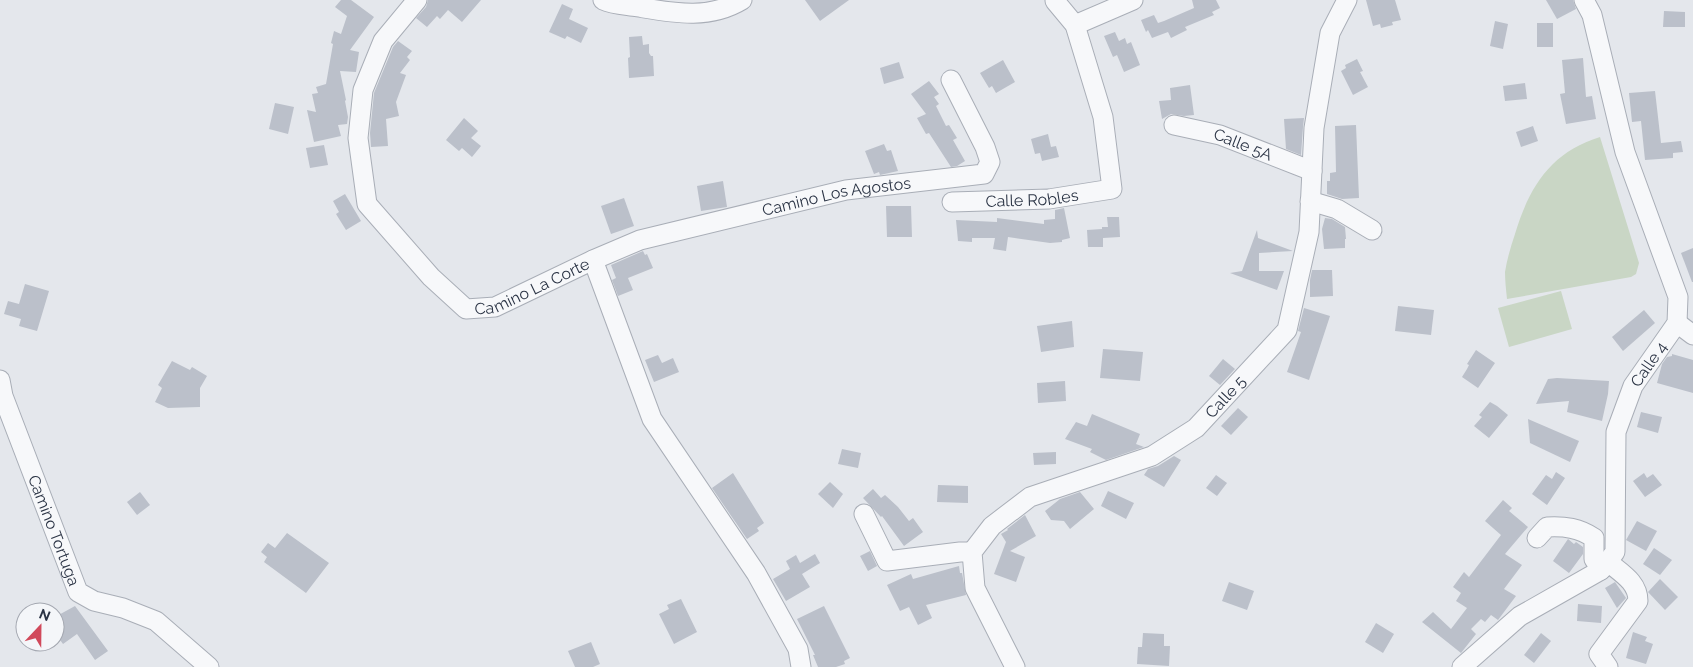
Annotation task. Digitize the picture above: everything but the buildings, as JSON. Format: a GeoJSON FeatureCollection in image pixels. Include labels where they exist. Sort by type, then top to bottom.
{"type":"FeatureCollection","features":[{"type":"Feature","properties":{"kind":"street","name":"Camino La Corte"},"geometry":{"type":"LineString","coordinates":[[417,0],[383,41],[363,90],[358,138],[367,204],[431,277],[466,309],[494,307],[593,260],[652,419],[756,572],[798,650],[801,667]]}},
{"type":"Feature","properties":{"kind":"street"},"geometry":{"type":"LineString","coordinates":[[603,0],[680,14],[713,11],[742,0]]}},
{"type":"Feature","properties":{"kind":"street"},"geometry":{"type":"LineString","coordinates":[[1055,1],[1075,25],[1133,0]]}},
{"type":"Feature","properties":{"kind":"street","name":"Calle 5"},"geometry":{"type":"LineString","coordinates":[[972,552],[992,526],[1030,497],[1152,456],[1196,428],[1287,330],[1309,232],[1314,128],[1330,34],[1347,0]]}},
{"type":"Feature","properties":{"kind":"street"},"geometry":{"type":"LineString","coordinates":[[1584,0],[1592,15],[1625,152],[1678,297],[1677,323],[1693,334]]}},
{"type":"Feature","properties":{"kind":"street","name":"Calle Robles"},"geometry":{"type":"LineString","coordinates":[[952,202],[1049,199],[1112,189],[1103,117],[1075,25]]}},
{"type":"Feature","properties":{"kind":"street","name":"Camino Los Agostos"},"geometry":{"type":"LineString","coordinates":[[593,260],[640,240],[846,190],[984,174],[990,162],[985,147],[951,80]]}},
{"type":"Feature","properties":{"kind":"street","name":"Calle 5A"},"geometry":{"type":"LineString","coordinates":[[1174,125],[1220,135],[1312,170]]}},
{"type":"Feature","properties":{"kind":"street"},"geometry":{"type":"LineString","coordinates":[[1310,201],[1337,209],[1372,230]]}},
{"type":"Feature","properties":{"kind":"street","name":"Calle 4"},"geometry":{"type":"LineString","coordinates":[[1604,566],[1615,552],[1616,432],[1633,386],[1677,323]]}},
{"type":"Feature","properties":{"kind":"street","name":"Camino Tortuga"},"geometry":{"type":"LineString","coordinates":[[0,380],[3,396],[78,592],[94,601],[123,608],[156,622],[208,667]]}},
{"type":"Feature","properties":{"kind":"street"},"geometry":{"type":"LineString","coordinates":[[864,514],[887,561],[972,552],[975,588],[1015,667]]}},
{"type":"Feature","properties":{"kind":"street"},"geometry":{"type":"LineString","coordinates":[[1538,538],[1547,527],[1561,526],[1582,531],[1594,538],[1594,558],[1633,584],[1638,592],[1638,601],[1598,654],[1608,667]]}},
{"type":"Feature","properties":{"kind":"street"},"geometry":{"type":"LineString","coordinates":[[1462,667],[1520,616],[1604,566]]}},
{"type":"Feature","properties":{"kind":"green space"},"geometry":{"type":"Polygon","coordinates":[[[1600,137],[1639,263],[1636,274],[1631,277],[1507,299],[1505,272],[1508,257],[1527,201],[1535,187],[1544,173],[1568,152],[1600,137]]]}},
{"type":"Feature","properties":{"kind":"green space"},"geometry":{"type":"Polygon","coordinates":[[[1561,291],[1572,329],[1509,347],[1498,308],[1561,291]]]}}]}
